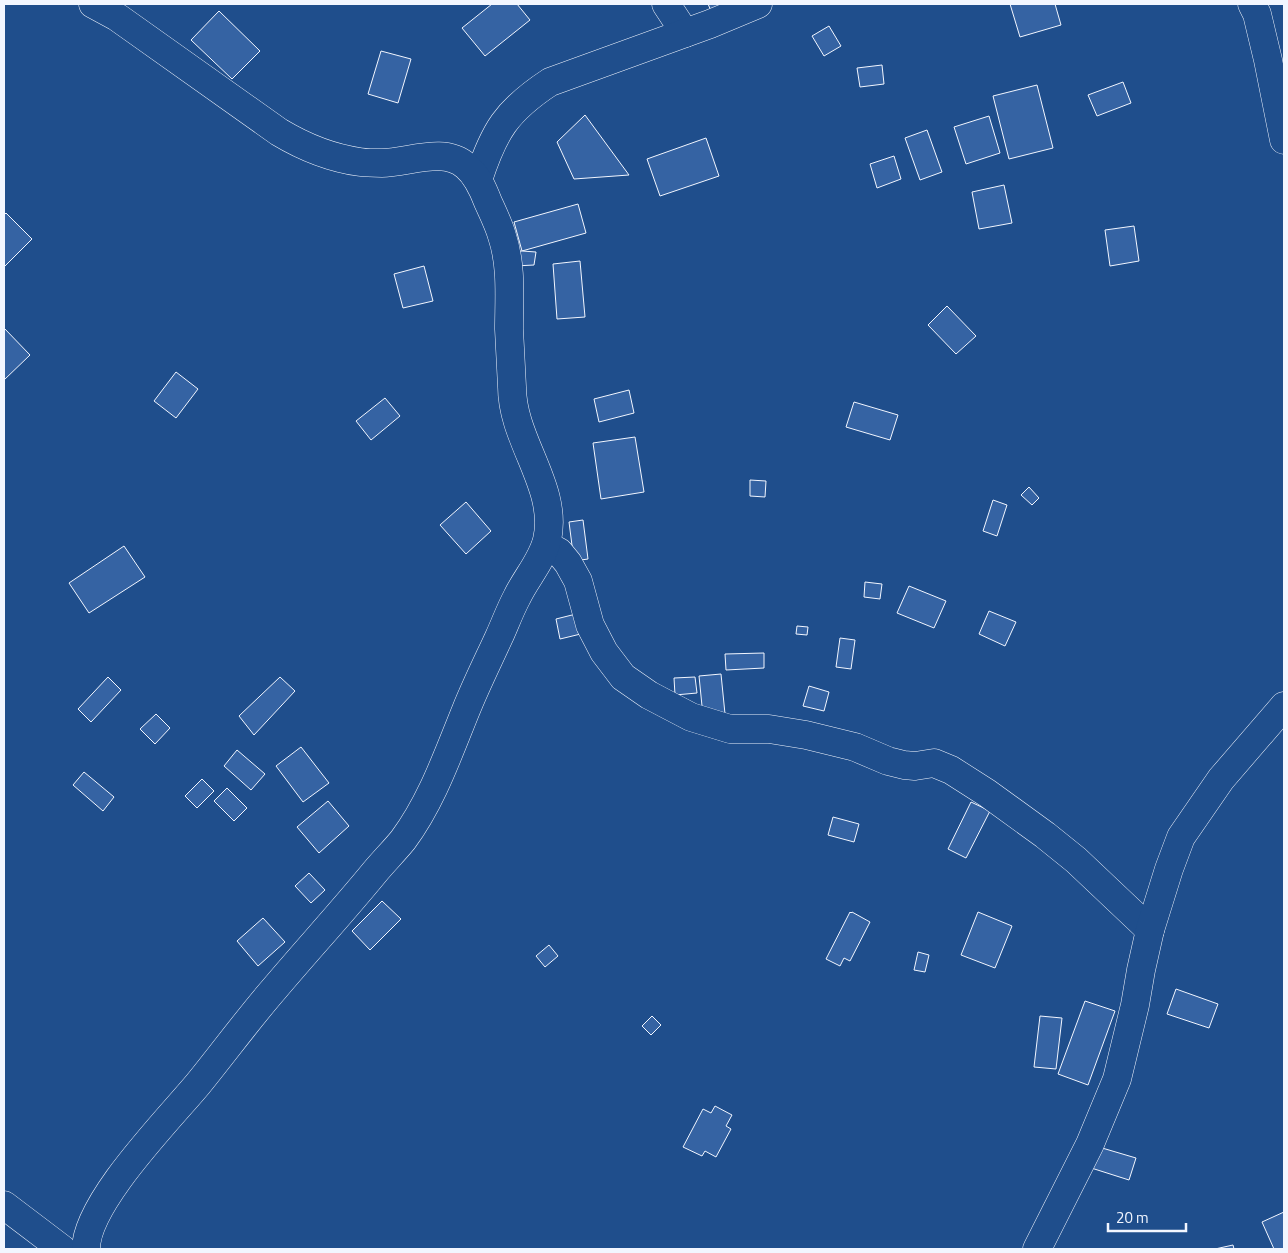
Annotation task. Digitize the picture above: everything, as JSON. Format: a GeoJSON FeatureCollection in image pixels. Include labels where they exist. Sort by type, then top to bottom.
{"type":"FeatureCollection","features":[{"type":"Feature","properties":{"kind":"street"},"geometry":{"type":"LineString","coordinates":[[86,1249],[89,1229],[98,1210],[116,1182],[274,990],[403,839],[445,763],[468,706],[517,597],[546,544],[550,522],[547,500],[515,417],[512,396],[509,332],[510,280],[503,237],[478,180],[462,162],[450,157],[430,157],[383,163],[360,162],[317,151],[297,142],[279,132],[116,17],[93,4]]}},
{"type":"Feature","properties":{"kind":"street"},"geometry":{"type":"LineString","coordinates":[[666,4],[685,33]]}},
{"type":"Feature","properties":{"kind":"street"},"geometry":{"type":"LineString","coordinates":[[478,180],[497,131],[513,111],[528,97],[550,82],[685,33],[758,4]]}},
{"type":"Feature","properties":{"kind":"street"},"geometry":{"type":"LineString","coordinates":[[1252,4],[1257,14],[1268,60],[1284,140]]}},
{"type":"Feature","properties":{"kind":"street"},"geometry":{"type":"LineString","coordinates":[[546,544],[559,552],[578,581],[590,625],[604,652],[624,676],[649,695],[690,717],[730,729],[770,729],[806,735],[855,747],[888,761],[904,765],[915,766],[934,763],[952,770],[1053,841],[1076,860],[1150,930]]}},
{"type":"Feature","properties":{"kind":"street"},"geometry":{"type":"LineString","coordinates":[[1037,1249],[1090,1144],[1117,1079],[1136,1005],[1141,970],[1150,930],[1181,837],[1221,779],[1284,706]]}},
{"type":"Feature","properties":{"kind":"street"},"geometry":{"type":"LineString","coordinates":[[4,1206],[62,1249]]}},
{"type":"Feature","properties":{"kind":"building"},"geometry":{"type":"Polygon","coordinates":[[[492,4],[517,4],[530,20],[485,56],[462,28],[492,4]]]}},
{"type":"Feature","properties":{"kind":"building"},"geometry":{"type":"Polygon","coordinates":[[[708,4],[731,4],[712,13],[708,4]]]}},
{"type":"Feature","properties":{"kind":"building"},"geometry":{"type":"Polygon","coordinates":[[[1010,4],[1055,4],[1061,25],[1020,37],[1010,4]]]}},
{"type":"Feature","properties":{"kind":"building"},"geometry":{"type":"Polygon","coordinates":[[[219,11],[260,51],[232,79],[191,40],[219,11]]]}},
{"type":"Feature","properties":{"kind":"building"},"geometry":{"type":"Polygon","coordinates":[[[829,26],[841,46],[824,56],[812,36],[829,26]]]}},
{"type":"Feature","properties":{"kind":"building"},"geometry":{"type":"Polygon","coordinates":[[[381,51],[411,59],[398,103],[368,94],[381,51]]]}},
{"type":"Feature","properties":{"kind":"building"},"geometry":{"type":"Polygon","coordinates":[[[882,65],[884,84],[860,87],[857,68],[882,65]]]}},
{"type":"Feature","properties":{"kind":"building"},"geometry":{"type":"Polygon","coordinates":[[[1123,82],[1131,103],[1097,116],[1088,95],[1123,82]]]}},
{"type":"Feature","properties":{"kind":"building"},"geometry":{"type":"Polygon","coordinates":[[[1037,85],[1053,148],[1009,159],[993,96],[1037,85]]]}},
{"type":"Feature","properties":{"kind":"building"},"geometry":{"type":"Polygon","coordinates":[[[585,115],[629,175],[574,179],[557,142],[585,115]]]}},
{"type":"Feature","properties":{"kind":"building"},"geometry":{"type":"Polygon","coordinates":[[[989,116],[1000,153],[966,164],[954,127],[989,116]]]}},
{"type":"Feature","properties":{"kind":"building"},"geometry":{"type":"Polygon","coordinates":[[[927,130],[942,172],[920,180],[905,138],[927,130]]]}},
{"type":"Feature","properties":{"kind":"building"},"geometry":{"type":"Polygon","coordinates":[[[706,138],[719,176],[660,196],[647,159],[706,138]]]}},
{"type":"Feature","properties":{"kind":"building"},"geometry":{"type":"Polygon","coordinates":[[[894,156],[901,179],[877,188],[870,164],[894,156]]]}},
{"type":"Feature","properties":{"kind":"building"},"geometry":{"type":"Polygon","coordinates":[[[1004,185],[1012,223],[979,229],[972,192],[1004,185]]]}},
{"type":"Feature","properties":{"kind":"building"},"geometry":{"type":"Polygon","coordinates":[[[578,204],[586,233],[522,251],[514,222],[578,204]]]}},
{"type":"Feature","properties":{"kind":"building"},"geometry":{"type":"Polygon","coordinates":[[[6,213],[32,239],[4,267],[4,215],[6,213]]]}},
{"type":"Feature","properties":{"kind":"building"},"geometry":{"type":"Polygon","coordinates":[[[1134,226],[1139,261],[1110,266],[1105,230],[1134,226]]]}},
{"type":"Feature","properties":{"kind":"building"},"geometry":{"type":"Polygon","coordinates":[[[513,252],[536,252],[534,265],[515,266],[513,252]]]}},
{"type":"Feature","properties":{"kind":"building"},"geometry":{"type":"Polygon","coordinates":[[[580,261],[585,317],[557,319],[553,264],[580,261]]]}},
{"type":"Feature","properties":{"kind":"building"},"geometry":{"type":"Polygon","coordinates":[[[424,266],[433,301],[403,308],[394,274],[424,266]]]}},
{"type":"Feature","properties":{"kind":"building"},"geometry":{"type":"Polygon","coordinates":[[[947,306],[976,336],[956,354],[928,325],[947,306]]]}},
{"type":"Feature","properties":{"kind":"building"},"geometry":{"type":"Polygon","coordinates":[[[4,328],[30,355],[4,380],[4,328]]]}},
{"type":"Feature","properties":{"kind":"building"},"geometry":{"type":"Polygon","coordinates":[[[176,372],[198,389],[176,418],[154,401],[176,372]]]}},
{"type":"Feature","properties":{"kind":"building"},"geometry":{"type":"Polygon","coordinates":[[[629,390],[634,413],[599,422],[594,399],[629,390]]]}},
{"type":"Feature","properties":{"kind":"building"},"geometry":{"type":"Polygon","coordinates":[[[385,398],[400,416],[371,440],[356,421],[385,398]]]}},
{"type":"Feature","properties":{"kind":"building"},"geometry":{"type":"Polygon","coordinates":[[[854,402],[898,415],[890,440],[846,427],[854,402]]]}},
{"type":"Feature","properties":{"kind":"building"},"geometry":{"type":"Polygon","coordinates":[[[635,437],[644,492],[601,499],[593,443],[635,437]]]}},
{"type":"Feature","properties":{"kind":"building"},"geometry":{"type":"Polygon","coordinates":[[[750,480],[766,481],[765,497],[750,496],[750,480]]]}},
{"type":"Feature","properties":{"kind":"building"},"geometry":{"type":"Polygon","coordinates":[[[1029,487],[1039,498],[1032,505],[1021,495],[1029,487]]]}},
{"type":"Feature","properties":{"kind":"building"},"geometry":{"type":"Polygon","coordinates":[[[993,500],[1007,505],[997,536],[983,531],[993,500]]]}},
{"type":"Feature","properties":{"kind":"building"},"geometry":{"type":"Polygon","coordinates":[[[466,502],[491,531],[466,554],[440,525],[466,502]]]}},
{"type":"Feature","properties":{"kind":"building"},"geometry":{"type":"Polygon","coordinates":[[[583,520],[588,559],[574,561],[569,522],[583,520]]]}},
{"type":"Feature","properties":{"kind":"building"},"geometry":{"type":"Polygon","coordinates":[[[124,546],[145,577],[89,613],[69,583],[124,546]]]}},
{"type":"Feature","properties":{"kind":"building"},"geometry":{"type":"Polygon","coordinates":[[[865,582],[882,584],[880,599],[864,597],[865,582]]]}},
{"type":"Feature","properties":{"kind":"building"},"geometry":{"type":"Polygon","coordinates":[[[909,586],[946,601],[934,628],[897,613],[909,586]]]}},
{"type":"Feature","properties":{"kind":"building"},"geometry":{"type":"Polygon","coordinates":[[[989,611],[1016,622],[1005,646],[979,634],[989,611]]]}},
{"type":"Feature","properties":{"kind":"building"},"geometry":{"type":"Polygon","coordinates":[[[584,612],[589,632],[560,639],[556,619],[584,612]]]}},
{"type":"Feature","properties":{"kind":"building"},"geometry":{"type":"Polygon","coordinates":[[[797,626],[808,627],[807,635],[796,634],[797,626]]]}},
{"type":"Feature","properties":{"kind":"building"},"geometry":{"type":"Polygon","coordinates":[[[840,638],[855,640],[851,669],[836,667],[840,638]]]}},
{"type":"Feature","properties":{"kind":"building"},"geometry":{"type":"Polygon","coordinates":[[[764,653],[764,668],[726,670],[725,654],[764,653]]]}},
{"type":"Feature","properties":{"kind":"building"},"geometry":{"type":"Polygon","coordinates":[[[721,674],[725,714],[703,716],[699,676],[721,674]]]}},
{"type":"Feature","properties":{"kind":"building"},"geometry":{"type":"Polygon","coordinates":[[[108,677],[121,690],[91,722],[78,709],[108,677]]]}},
{"type":"Feature","properties":{"kind":"building"},"geometry":{"type":"Polygon","coordinates":[[[280,677],[295,691],[254,735],[239,716],[280,677]]]}},
{"type":"Feature","properties":{"kind":"building"},"geometry":{"type":"Polygon","coordinates":[[[695,677],[697,693],[675,695],[674,678],[695,677]]]}},
{"type":"Feature","properties":{"kind":"building"},"geometry":{"type":"Polygon","coordinates":[[[809,686],[829,692],[824,711],[803,706],[809,686]]]}},
{"type":"Feature","properties":{"kind":"building"},"geometry":{"type":"Polygon","coordinates":[[[156,714],[170,728],[155,744],[140,729],[156,714]]]}},
{"type":"Feature","properties":{"kind":"building"},"geometry":{"type":"Polygon","coordinates":[[[301,747],[329,783],[303,802],[276,766],[301,747]]]}},
{"type":"Feature","properties":{"kind":"building"},"geometry":{"type":"Polygon","coordinates":[[[237,750],[265,774],[251,790],[224,766],[237,750]]]}},
{"type":"Feature","properties":{"kind":"building"},"geometry":{"type":"Polygon","coordinates":[[[84,772],[114,797],[103,811],[73,785],[84,772]]]}},
{"type":"Feature","properties":{"kind":"building"},"geometry":{"type":"Polygon","coordinates":[[[202,779],[214,791],[197,808],[185,796],[202,779]]]}},
{"type":"Feature","properties":{"kind":"building"},"geometry":{"type":"Polygon","coordinates":[[[227,788],[247,808],[234,821],[214,801],[227,788]]]}},
{"type":"Feature","properties":{"kind":"building"},"geometry":{"type":"Polygon","coordinates":[[[328,801],[349,826],[319,853],[297,827],[328,801]]]}},
{"type":"Feature","properties":{"kind":"building"},"geometry":{"type":"Polygon","coordinates":[[[971,802],[990,811],[966,858],[948,849],[971,802]]]}},
{"type":"Feature","properties":{"kind":"building"},"geometry":{"type":"Polygon","coordinates":[[[833,817],[859,824],[854,842],[828,835],[833,817]]]}},
{"type":"Feature","properties":{"kind":"building"},"geometry":{"type":"Polygon","coordinates":[[[309,873],[325,890],[311,903],[295,886],[309,873]]]}},
{"type":"Feature","properties":{"kind":"building"},"geometry":{"type":"Polygon","coordinates":[[[382,901],[401,919],[370,950],[352,931],[382,901]]]}},
{"type":"Feature","properties":{"kind":"building"},"geometry":{"type":"Polygon","coordinates":[[[850,912],[870,922],[850,961],[844,958],[840,966],[826,959],[850,912]]]}},
{"type":"Feature","properties":{"kind":"building"},"geometry":{"type":"Polygon","coordinates":[[[978,912],[1012,926],[995,968],[961,955],[978,912]]]}},
{"type":"Feature","properties":{"kind":"building"},"geometry":{"type":"Polygon","coordinates":[[[263,918],[285,942],[258,966],[237,941],[263,918]]]}},
{"type":"Feature","properties":{"kind":"building"},"geometry":{"type":"Polygon","coordinates":[[[549,945],[558,956],[545,967],[536,956],[549,945]]]}},
{"type":"Feature","properties":{"kind":"building"},"geometry":{"type":"Polygon","coordinates":[[[918,952],[929,955],[925,972],[914,970],[918,952]]]}},
{"type":"Feature","properties":{"kind":"building"},"geometry":{"type":"Polygon","coordinates":[[[1176,989],[1218,1004],[1209,1028],[1167,1014],[1176,989]]]}},
{"type":"Feature","properties":{"kind":"building"},"geometry":{"type":"Polygon","coordinates":[[[1085,1001],[1115,1011],[1088,1085],[1058,1074],[1085,1001]]]}},
{"type":"Feature","properties":{"kind":"building"},"geometry":{"type":"Polygon","coordinates":[[[652,1016],[661,1025],[651,1035],[642,1026],[652,1016]]]}},
{"type":"Feature","properties":{"kind":"building"},"geometry":{"type":"Polygon","coordinates":[[[1040,1016],[1062,1018],[1056,1069],[1034,1067],[1040,1016]]]}},
{"type":"Feature","properties":{"kind":"building"},"geometry":{"type":"Polygon","coordinates":[[[715,1106],[732,1115],[726,1126],[731,1129],[716,1157],[705,1151],[702,1156],[683,1147],[703,1109],[711,1113],[715,1106]]]}},
{"type":"Feature","properties":{"kind":"building"},"geometry":{"type":"Polygon","coordinates":[[[1092,1145],[1136,1158],[1129,1180],[1085,1166],[1092,1145]]]}},
{"type":"Feature","properties":{"kind":"building"},"geometry":{"type":"Polygon","coordinates":[[[1284,1212],[1284,1249],[1274,1249],[1262,1222],[1284,1212]]]}},
{"type":"Feature","properties":{"kind":"building"},"geometry":{"type":"Polygon","coordinates":[[[1233,1245],[1234,1249],[1215,1249],[1233,1245]]]}}]}
